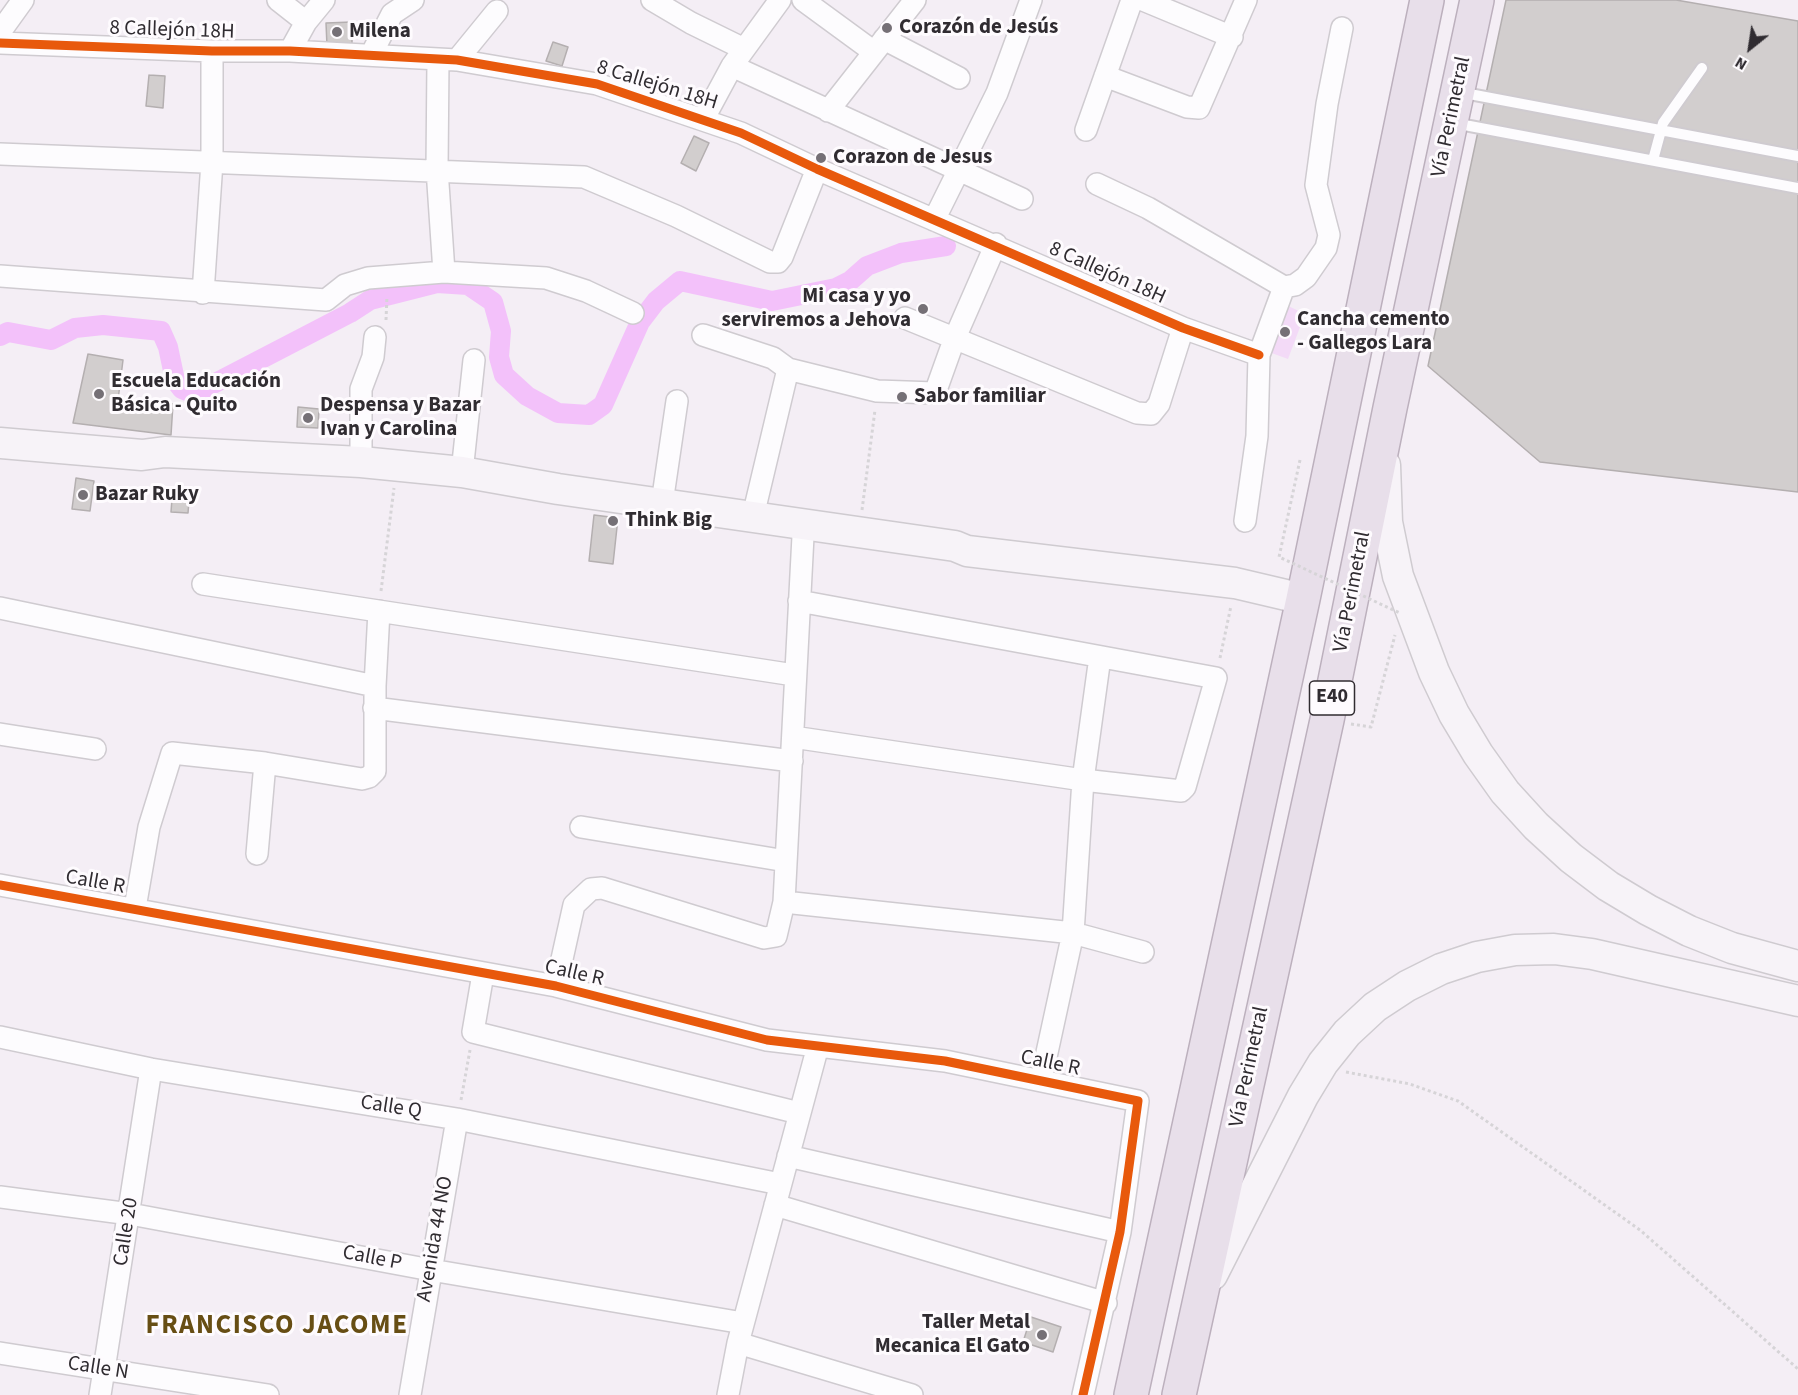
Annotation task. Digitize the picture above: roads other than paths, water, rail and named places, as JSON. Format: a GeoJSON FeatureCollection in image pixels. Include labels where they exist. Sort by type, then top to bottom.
{"type":"FeatureCollection","features":[{"type":"Feature","properties":{"kind":"highway","name":"E40"},"geometry":{"type":"LineString","coordinates":[[1131,1393],[1303,599],[1428,0]]}},
{"type":"Feature","properties":{"kind":"highway","name":"Vía Perimetral"},"geometry":{"type":"LineString","coordinates":[[1179,1395],[1327,720],[1390,408],[1477,0]]}},
{"type":"Feature","properties":{"kind":"street"},"geometry":{"type":"LineString","coordinates":[[0,32],[23,0]]}},
{"type":"Feature","properties":{"kind":"street"},"geometry":{"type":"LineString","coordinates":[[278,0],[306,22]]}},
{"type":"Feature","properties":{"kind":"street"},"geometry":{"type":"LineString","coordinates":[[290,51],[306,22],[324,0]]}},
{"type":"Feature","properties":{"kind":"street"},"geometry":{"type":"LineString","coordinates":[[371,55],[392,15],[412,0]]}},
{"type":"Feature","properties":{"kind":"street"},"geometry":{"type":"LineString","coordinates":[[652,0],[691,23],[738,57],[828,111],[1022,199]]}},
{"type":"Feature","properties":{"kind":"street"},"geometry":{"type":"LineString","coordinates":[[704,118],[738,57],[780,0]]}},
{"type":"Feature","properties":{"kind":"street"},"geometry":{"type":"LineString","coordinates":[[803,0],[879,45],[959,78]]}},
{"type":"Feature","properties":{"kind":"street"},"geometry":{"type":"LineString","coordinates":[[828,111],[915,0]]}},
{"type":"Feature","properties":{"kind":"street"},"geometry":{"type":"LineString","coordinates":[[934,220],[997,93],[1031,0]]}},
{"type":"Feature","properties":{"kind":"street"},"geometry":{"type":"LineString","coordinates":[[1086,130],[1132,0]]}},
{"type":"Feature","properties":{"kind":"street"},"geometry":{"type":"LineString","coordinates":[[1143,0],[1232,37]]}},
{"type":"Feature","properties":{"kind":"street"},"geometry":{"type":"LineString","coordinates":[[1105,76],[1196,109],[1205,100],[1246,0]]}},
{"type":"Feature","properties":{"kind":"street"},"geometry":{"type":"LineString","coordinates":[[444,272],[437,169],[448,60],[497,11]]}},
{"type":"Feature","properties":{"kind":"street"},"geometry":{"type":"LineString","coordinates":[[1097,184],[1148,208],[1284,287],[1295,285],[1306,277],[1326,248],[1329,235],[1316,185],[1327,104],[1342,28]]}},
{"type":"Feature","properties":{"kind":"street","name":"8 Callejón 18H"},"geometry":{"type":"LineString","coordinates":[[0,43],[212,51],[290,51],[448,60],[597,84],[704,118],[741,133],[817,169],[934,220],[996,244],[1183,328],[1259,355]]}},
{"type":"Feature","properties":{"kind":"street"},"geometry":{"type":"LineString","coordinates":[[203,293],[212,162],[212,51]]}},
{"type":"Feature","properties":{"kind":"street"},"geometry":{"type":"LineString","coordinates":[[0,154],[437,169],[584,177],[676,216],[770,262],[778,262],[782,257],[817,169]]}},
{"type":"Feature","properties":{"kind":"street"},"geometry":{"type":"LineString","coordinates":[[703,335],[773,358],[788,369],[877,391],[935,393],[954,340],[996,244]]}},
{"type":"Feature","properties":{"kind":"street"},"geometry":{"type":"LineString","coordinates":[[0,276],[203,293],[326,300],[345,285],[368,278],[444,272],[546,278],[586,291],[633,313]]}},
{"type":"Feature","properties":{"kind":"street"},"geometry":{"type":"LineString","coordinates":[[1245,522],[1257,436],[1259,355],[1284,287]]}},
{"type":"Feature","properties":{"kind":"street"},"geometry":{"type":"LineString","coordinates":[[905,318],[1137,413],[1151,414],[1159,404],[1183,328]]}},
{"type":"Feature","properties":{"kind":"street"},"geometry":{"type":"LineString","coordinates":[[361,462],[362,389],[373,357],[375,337]]}},
{"type":"Feature","properties":{"kind":"street"},"geometry":{"type":"LineString","coordinates":[[462,472],[474,360]]}},
{"type":"Feature","properties":{"kind":"street"},"geometry":{"type":"LineString","coordinates":[[753,516],[788,369]]}},
{"type":"Feature","properties":{"kind":"street"},"geometry":{"type":"LineString","coordinates":[[662,502],[677,401]]}},
{"type":"Feature","properties":{"kind":"street"},"geometry":{"type":"LineString","coordinates":[[1390,408],[1385,466],[1387,522],[1398,576],[1434,672],[1454,714],[1478,754],[1505,792],[1536,826],[1571,858],[1608,886],[1689,931],[1732,948],[1798,966]]}},
{"type":"Feature","properties":{"kind":"street"},"geometry":{"type":"LineString","coordinates":[[0,443],[142,455],[165,452],[361,462],[462,472],[557,496],[803,536],[952,556],[967,551]]}},
{"type":"Feature","properties":{"kind":"street"},"geometry":{"type":"LineString","coordinates":[[142,455],[168,463],[557,496],[662,502],[955,546],[967,551],[1235,583],[1303,599]]}},
{"type":"Feature","properties":{"kind":"street"},"geometry":{"type":"LineString","coordinates":[[556,986],[574,905],[591,889],[602,888],[764,938],[776,936],[784,902],[803,536]]}},
{"type":"Feature","properties":{"kind":"street"},"geometry":{"type":"LineString","coordinates":[[203,584],[794,675]]}},
{"type":"Feature","properties":{"kind":"street"},"geometry":{"type":"LineString","coordinates":[[793,737],[1083,780],[1181,791],[1187,780],[1216,678],[798,602]]}},
{"type":"Feature","properties":{"kind":"street"},"geometry":{"type":"LineString","coordinates":[[0,608],[375,686]]}},
{"type":"Feature","properties":{"kind":"street"},"geometry":{"type":"LineString","coordinates":[[135,908],[149,827],[172,753],[265,763],[362,779],[369,777],[375,771],[374,708],[379,611]]}},
{"type":"Feature","properties":{"kind":"street"},"geometry":{"type":"LineString","coordinates":[[1041,1080],[1073,933],[1083,780],[1100,657]]}},
{"type":"Feature","properties":{"kind":"street"},"geometry":{"type":"LineString","coordinates":[[374,708],[792,760]]}},
{"type":"Feature","properties":{"kind":"street"},"geometry":{"type":"LineString","coordinates":[[0,734],[95,749]]}},
{"type":"Feature","properties":{"kind":"street"},"geometry":{"type":"LineString","coordinates":[[257,854],[265,763]]}},
{"type":"Feature","properties":{"kind":"street"},"geometry":{"type":"LineString","coordinates":[[581,827],[786,861]]}},
{"type":"Feature","properties":{"kind":"street","name":"Calle R"},"geometry":{"type":"LineString","coordinates":[[0,885],[556,986],[767,1040],[945,1061],[1138,1101],[1120,1232]]}},
{"type":"Feature","properties":{"kind":"street"},"geometry":{"type":"LineString","coordinates":[[784,902],[1073,933],[1143,952]]}},
{"type":"Feature","properties":{"kind":"street"},"geometry":{"type":"LineString","coordinates":[[1198,1302],[1303,1096],[1323,1063],[1347,1033],[1375,1007],[1407,986],[1441,969],[1487,955],[1515,950],[1554,949],[1592,954],[1798,1001]]}},
{"type":"Feature","properties":{"kind":"street"},"geometry":{"type":"LineString","coordinates":[[483,974],[473,1032],[799,1113]]}},
{"type":"Feature","properties":{"kind":"street","name":"Calle Q"},"geometry":{"type":"LineString","coordinates":[[0,1037],[151,1069],[457,1119],[780,1184]]}},
{"type":"Feature","properties":{"kind":"street"},"geometry":{"type":"LineString","coordinates":[[728,1395],[741,1333],[818,1046]]}},
{"type":"Feature","properties":{"kind":"street","name":"Calle 20"},"geometry":{"type":"LineString","coordinates":[[100,1395],[151,1069]]}},
{"type":"Feature","properties":{"kind":"street","name":"Avenida 44 NO"},"geometry":{"type":"LineString","coordinates":[[410,1395],[457,1119]]}},
{"type":"Feature","properties":{"kind":"street"},"geometry":{"type":"LineString","coordinates":[[788,1156],[1120,1232],[1106,1303],[1083,1395]]}},
{"type":"Feature","properties":{"kind":"street","name":"Calle P"},"geometry":{"type":"LineString","coordinates":[[0,1197],[130,1214],[431,1270],[741,1333],[912,1395]]}},
{"type":"Feature","properties":{"kind":"street"},"geometry":{"type":"LineString","coordinates":[[775,1205],[1106,1303]]}},
{"type":"Feature","properties":{"kind":"street","name":"Calle N"},"geometry":{"type":"LineString","coordinates":[[0,1353],[268,1395]]}},
{"type":"Feature","properties":{"kind":"lane"},"geometry":{"type":"LineString","coordinates":[[1653,160],[1663,123],[1702,68]]}},
{"type":"Feature","properties":{"kind":"lane"},"geometry":{"type":"LineString","coordinates":[[1454,107],[1661,130],[1798,156]]}},
{"type":"Feature","properties":{"kind":"lane"},"geometry":{"type":"LineString","coordinates":[[1454,107],[1653,160],[1798,188]]}},
{"type":"Feature","properties":{"kind":"waterway"},"geometry":{"type":"LineString","coordinates":[[0,336],[8,332],[51,340],[75,328],[103,325],[161,331],[168,347],[175,380],[182,389],[194,394],[350,313],[370,300],[437,283],[468,285],[493,302],[501,331],[499,357],[504,375],[527,396],[558,413],[589,415],[603,405],[640,322],[656,301],[680,281],[772,301],[836,288],[850,281],[867,266],[901,253],[946,246]]}},
{"type":"Feature","properties":{"kind":"place","name":"Corazón de Jesús"},"geometry":{"type":"Point","coordinates":[887,28]}},
{"type":"Feature","properties":{"kind":"place","name":"Milena"},"geometry":{"type":"Point","coordinates":[337,32]}},
{"type":"Feature","properties":{"kind":"place","name":"Corazon de Jesus"},"geometry":{"type":"Point","coordinates":[821,158]}},
{"type":"Feature","properties":{"kind":"place","name":"Mi casa y yo serviremos a Jehova"},"geometry":{"type":"Point","coordinates":[923,309]}},
{"type":"Feature","properties":{"kind":"place","name":"Cancha cemento - Gallegos Lara"},"geometry":{"type":"Point","coordinates":[1285,332]}},
{"type":"Feature","properties":{"kind":"place","name":"Escuela Educación Básica - Quito"},"geometry":{"type":"Point","coordinates":[99,394]}},
{"type":"Feature","properties":{"kind":"place","name":"Sabor familiar"},"geometry":{"type":"Point","coordinates":[902,397]}},
{"type":"Feature","properties":{"kind":"place","name":"Despensa y Bazar Ivan y Carolina"},"geometry":{"type":"Point","coordinates":[308,418]}},
{"type":"Feature","properties":{"kind":"place","name":"Bazar Ruky"},"geometry":{"type":"Point","coordinates":[83,495]}},
{"type":"Feature","properties":{"kind":"place","name":"Think Big"},"geometry":{"type":"Point","coordinates":[613,521]}},
{"type":"Feature","properties":{"kind":"place","name":"Taller Metal Mecanica El Gato"},"geometry":{"type":"Point","coordinates":[1042,1335]}},
{"type":"Feature","properties":{"kind":"district","name":"FRANCISCO JACOME"},"geometry":{"type":"Point","coordinates":[277,1327]}}]}
